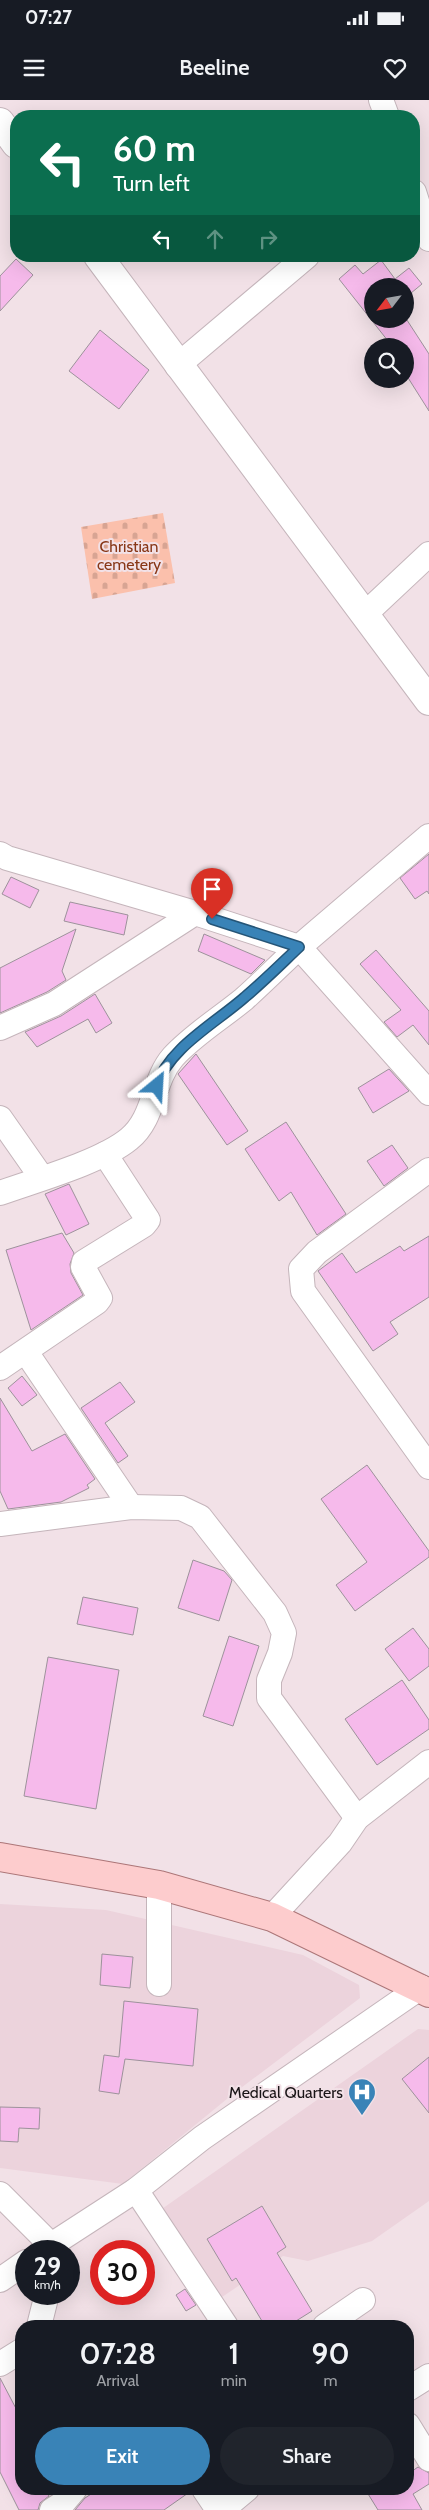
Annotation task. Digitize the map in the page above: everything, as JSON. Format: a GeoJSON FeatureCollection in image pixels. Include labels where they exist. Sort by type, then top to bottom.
{"type":"FeatureCollection","features":[{"type":"Feature","properties":{"kind":"main road"},"geometry":{"type":"LineString","coordinates":[[0,1857],[159,1885],[272,1917],[425,1990]]}},
{"type":"Feature","properties":{"kind":"street"},"geometry":{"type":"LineString","coordinates":[[0,122],[10,136]]}},
{"type":"Feature","properties":{"kind":"street"},"geometry":{"type":"LineString","coordinates":[[420,215],[429,239]]}},
{"type":"Feature","properties":{"kind":"street"},"geometry":{"type":"LineString","coordinates":[[102,262],[177,366],[429,701]]}},
{"type":"Feature","properties":{"kind":"street"},"geometry":{"type":"LineString","coordinates":[[177,366],[300,262]]}},
{"type":"Feature","properties":{"kind":"street"},"geometry":{"type":"LineString","coordinates":[[364,615],[429,554]]}},
{"type":"Feature","properties":{"kind":"street"},"geometry":{"type":"LineString","coordinates":[[0,1193],[105,1154],[139,1131],[145,1120],[160,1076],[174,1056],[245,998],[299,947],[429,836]]}},
{"type":"Feature","properties":{"kind":"street"},"geometry":{"type":"LineString","coordinates":[[2,860],[195,913],[299,947],[429,1093]]}},
{"type":"Feature","properties":{"kind":"street"},"geometry":{"type":"LineString","coordinates":[[0,1028],[54,1004],[195,913]]}},
{"type":"Feature","properties":{"kind":"street"},"geometry":{"type":"LineString","coordinates":[[0,1118],[42,1178]]}},
{"type":"Feature","properties":{"kind":"street"},"geometry":{"type":"LineString","coordinates":[[0,1368],[97,1302],[100,1298],[83,1266],[84,1262],[144,1225],[148,1220],[105,1154]]}},
{"type":"Feature","properties":{"kind":"street"},"geometry":{"type":"LineString","coordinates":[[429,1170],[317,1252],[301,1269],[303,1292],[429,1467]]}},
{"type":"Feature","properties":{"kind":"street"},"geometry":{"type":"LineString","coordinates":[[26,1352],[131,1507]]}},
{"type":"Feature","properties":{"kind":"street"},"geometry":{"type":"LineString","coordinates":[[0,1524],[131,1507],[181,1508],[200,1517],[275,1613],[284,1633],[280,1653],[269,1680],[269,1698],[357,1818]]}},
{"type":"Feature","properties":{"kind":"street"},"geometry":{"type":"LineString","coordinates":[[272,1917],[340,1843],[357,1818],[429,1762]]}},
{"type":"Feature","properties":{"kind":"street"},"geometry":{"type":"LineString","coordinates":[[159,1885],[159,1984]]}},
{"type":"Feature","properties":{"kind":"street"},"geometry":{"type":"LineString","coordinates":[[61,2240],[136,2190],[202,2138],[425,1990]]}},
{"type":"Feature","properties":{"kind":"street"},"geometry":{"type":"LineString","coordinates":[[136,2190],[222,2320]]}},
{"type":"Feature","properties":{"kind":"street"},"geometry":{"type":"LineString","coordinates":[[0,2194],[40,2240]]}},
{"type":"Feature","properties":{"kind":"street"},"geometry":{"type":"LineString","coordinates":[[0,2280],[15,2270]]}},
{"type":"Feature","properties":{"kind":"street"},"geometry":{"type":"LineString","coordinates":[[334,2320],[363,2300]]}},
{"type":"Feature","properties":{"kind":"street"},"geometry":{"type":"LineString","coordinates":[[40,2320],[44,2305]]}},
{"type":"Feature","properties":{"kind":"street"},"geometry":{"type":"LineString","coordinates":[[0,2364],[15,2355]]}},
{"type":"Feature","properties":{"kind":"street"},"geometry":{"type":"LineString","coordinates":[[414,2385],[429,2376]]}},
{"type":"Feature","properties":{"kind":"street"},"geometry":{"type":"LineString","coordinates":[[414,2435],[429,2459]]}},
{"type":"Feature","properties":{"kind":"street"},"geometry":{"type":"LineString","coordinates":[[208,2495],[218,2510]]}},
{"type":"Feature","properties":{"kind":"street"},"geometry":{"type":"LineString","coordinates":[[222,2510],[241,2495]]}},
{"type":"Feature","properties":{"kind":"shaded area"},"geometry":{"type":"Polygon","coordinates":[[[0,1904],[106,1910],[303,1955],[359,1985],[360,1998],[233,2094],[123,2184],[0,2168],[0,1904]]]}},
{"type":"Feature","properties":{"kind":"shaded area","name":"Medical Quarters"},"geometry":{"type":"Polygon","coordinates":[[[418,2029],[429,2030],[429,2201],[372,2241],[308,2261],[283,2256],[222,2297],[159,2211],[418,2029]]]}},
{"type":"Feature","properties":{"kind":"green space","name":"Christian cemetery"},"geometry":{"type":"Polygon","coordinates":[[[163,513],[175,583],[92,599],[81,527],[163,513]]]}},
{"type":"Feature","properties":{"kind":"building"},"geometry":{"type":"Polygon","coordinates":[[[13,262],[19,262],[33,275],[0,311],[0,276],[13,262]]]}},
{"type":"Feature","properties":{"kind":"building"},"geometry":{"type":"Polygon","coordinates":[[[378,262],[382,262],[394,278],[364,278],[364,311],[339,279],[355,265],[363,274],[378,262]]]}},
{"type":"Feature","properties":{"kind":"building"},"geometry":{"type":"Polygon","coordinates":[[[409,268],[422,284],[414,291],[414,278],[396,278],[409,268]]]}},
{"type":"Feature","properties":{"kind":"building"},"geometry":{"type":"Polygon","coordinates":[[[378,328],[412,328],[429,354],[429,411],[414,387],[414,338],[386,338],[378,328]]]}},
{"type":"Feature","properties":{"kind":"building"},"geometry":{"type":"Polygon","coordinates":[[[100,330],[149,370],[119,409],[69,371],[100,330]]]}},
{"type":"Feature","properties":{"kind":"building"},"geometry":{"type":"Polygon","coordinates":[[[429,854],[429,894],[427,891],[415,899],[400,878],[429,854]]]}},
{"type":"Feature","properties":{"kind":"building"},"geometry":{"type":"Polygon","coordinates":[[[11,877],[39,890],[30,908],[2,894],[11,877]]]}},
{"type":"Feature","properties":{"kind":"building"},"geometry":{"type":"Polygon","coordinates":[[[70,902],[128,915],[124,935],[64,921],[70,902]]]}},
{"type":"Feature","properties":{"kind":"building"},"geometry":{"type":"Polygon","coordinates":[[[76,929],[62,971],[66,980],[47,992],[0,1013],[0,968],[76,929]]]}},
{"type":"Feature","properties":{"kind":"building"},"geometry":{"type":"Polygon","coordinates":[[[204,934],[265,960],[251,974],[198,951],[204,934]]]}},
{"type":"Feature","properties":{"kind":"building"},"geometry":{"type":"Polygon","coordinates":[[[376,950],[429,1011],[429,1045],[413,1025],[397,1037],[384,1022],[401,1010],[360,964],[376,950]]]}},
{"type":"Feature","properties":{"kind":"building"},"geometry":{"type":"Polygon","coordinates":[[[95,994],[112,1023],[96,1033],[88,1019],[37,1047],[25,1032],[61,1016],[95,994]]]}},
{"type":"Feature","properties":{"kind":"building"},"geometry":{"type":"Polygon","coordinates":[[[196,1054],[248,1131],[227,1145],[178,1074],[196,1054]]]}},
{"type":"Feature","properties":{"kind":"building"},"geometry":{"type":"Polygon","coordinates":[[[389,1069],[409,1091],[373,1113],[358,1088],[389,1069]]]}},
{"type":"Feature","properties":{"kind":"building"},"geometry":{"type":"Polygon","coordinates":[[[286,1122],[346,1214],[317,1235],[291,1192],[279,1201],[245,1149],[286,1122]]]}},
{"type":"Feature","properties":{"kind":"building"},"geometry":{"type":"Polygon","coordinates":[[[392,1145],[408,1168],[384,1186],[367,1161],[392,1145]]]}},
{"type":"Feature","properties":{"kind":"building"},"geometry":{"type":"Polygon","coordinates":[[[69,1184],[89,1224],[66,1235],[45,1194],[69,1184]]]}},
{"type":"Feature","properties":{"kind":"building"},"geometry":{"type":"Polygon","coordinates":[[[62,1233],[74,1253],[70,1264],[71,1273],[83,1295],[31,1330],[6,1250],[62,1233]]]}},
{"type":"Feature","properties":{"kind":"building"},"geometry":{"type":"Polygon","coordinates":[[[429,1236],[429,1297],[390,1322],[398,1334],[373,1351],[318,1271],[342,1253],[356,1273],[400,1246],[404,1251],[429,1236]]]}},
{"type":"Feature","properties":{"kind":"building"},"geometry":{"type":"Polygon","coordinates":[[[22,1376],[37,1395],[22,1406],[8,1388],[22,1376]]]}},
{"type":"Feature","properties":{"kind":"building"},"geometry":{"type":"Polygon","coordinates":[[[120,1382],[135,1402],[105,1423],[128,1456],[118,1463],[81,1408],[120,1382]]]}},
{"type":"Feature","properties":{"kind":"building"},"geometry":{"type":"Polygon","coordinates":[[[0,1398],[32,1451],[65,1434],[95,1479],[87,1485],[89,1488],[61,1502],[8,1509],[0,1491],[0,1398]]]}},
{"type":"Feature","properties":{"kind":"building"},"geometry":{"type":"Polygon","coordinates":[[[367,1465],[429,1551],[429,1557],[355,1611],[336,1585],[367,1562],[321,1499],[367,1465]]]}},
{"type":"Feature","properties":{"kind":"building"},"geometry":{"type":"Polygon","coordinates":[[[193,1560],[224,1571],[232,1580],[219,1621],[178,1608],[193,1560]]]}},
{"type":"Feature","properties":{"kind":"building"},"geometry":{"type":"Polygon","coordinates":[[[83,1597],[138,1608],[133,1635],[77,1624],[83,1597]]]}},
{"type":"Feature","properties":{"kind":"building"},"geometry":{"type":"Polygon","coordinates":[[[413,1628],[429,1649],[429,1666],[409,1681],[385,1649],[413,1628]]]}},
{"type":"Feature","properties":{"kind":"building"},"geometry":{"type":"Polygon","coordinates":[[[229,1636],[259,1646],[233,1726],[203,1716],[229,1636]]]}},
{"type":"Feature","properties":{"kind":"building"},"geometry":{"type":"Polygon","coordinates":[[[48,1657],[119,1670],[96,1809],[24,1796],[48,1657]]]}},
{"type":"Feature","properties":{"kind":"building"},"geometry":{"type":"Polygon","coordinates":[[[402,1680],[429,1720],[429,1729],[377,1765],[345,1719],[402,1680]]]}},
{"type":"Feature","properties":{"kind":"building"},"geometry":{"type":"Polygon","coordinates":[[[102,1954],[133,1957],[130,1988],[100,1985],[102,1954]]]}},
{"type":"Feature","properties":{"kind":"building"},"geometry":{"type":"Polygon","coordinates":[[[124,2001],[198,2009],[193,2066],[125,2059],[119,2094],[99,2091],[104,2055],[119,2057],[124,2001]]]}},
{"type":"Feature","properties":{"kind":"building"},"geometry":{"type":"Polygon","coordinates":[[[429,2057],[429,2113],[402,2079],[429,2057]]]}},
{"type":"Feature","properties":{"kind":"building"},"geometry":{"type":"Polygon","coordinates":[[[0,2107],[40,2108],[39,2129],[19,2128],[18,2142],[0,2141],[0,2107]]]}},
{"type":"Feature","properties":{"kind":"building"},"geometry":{"type":"Polygon","coordinates":[[[262,2206],[286,2247],[277,2253],[312,2311],[298,2320],[261,2320],[236,2278],[232,2281],[207,2239],[262,2206]]]}},
{"type":"Feature","properties":{"kind":"building"},"geometry":{"type":"Polygon","coordinates":[[[185,2289],[196,2305],[186,2311],[176,2295],[185,2289]]]}},
{"type":"Feature","properties":{"kind":"building"},"geometry":{"type":"Polygon","coordinates":[[[0,2378],[15,2407],[15,2495],[49,2496],[40,2503],[38,2510],[19,2510],[0,2472],[0,2378]]]}},
{"type":"Feature","properties":{"kind":"building"},"geometry":{"type":"Polygon","coordinates":[[[418,2467],[429,2473],[429,2484],[414,2493],[414,2470],[418,2467]]]}},
{"type":"Feature","properties":{"kind":"building"},"geometry":{"type":"Polygon","coordinates":[[[90,2495],[185,2495],[164,2510],[75,2510],[90,2495]]]}},
{"type":"Feature","properties":{"kind":"building"},"geometry":{"type":"Polygon","coordinates":[[[369,2495],[414,2495],[422,2510],[378,2510],[369,2495]]]}},
{"type":"Feature","properties":{"kind":"place","name":"Medical Quarters"},"geometry":{"type":"Point","coordinates":[362,2116]}},
{"type":"Feature","properties":{"kind":"route"},"geometry":{"type":"LineString","coordinates":[[157,1086],[160,1076],[174,1056],[245,998],[299,947],[212,919]]}}]}
